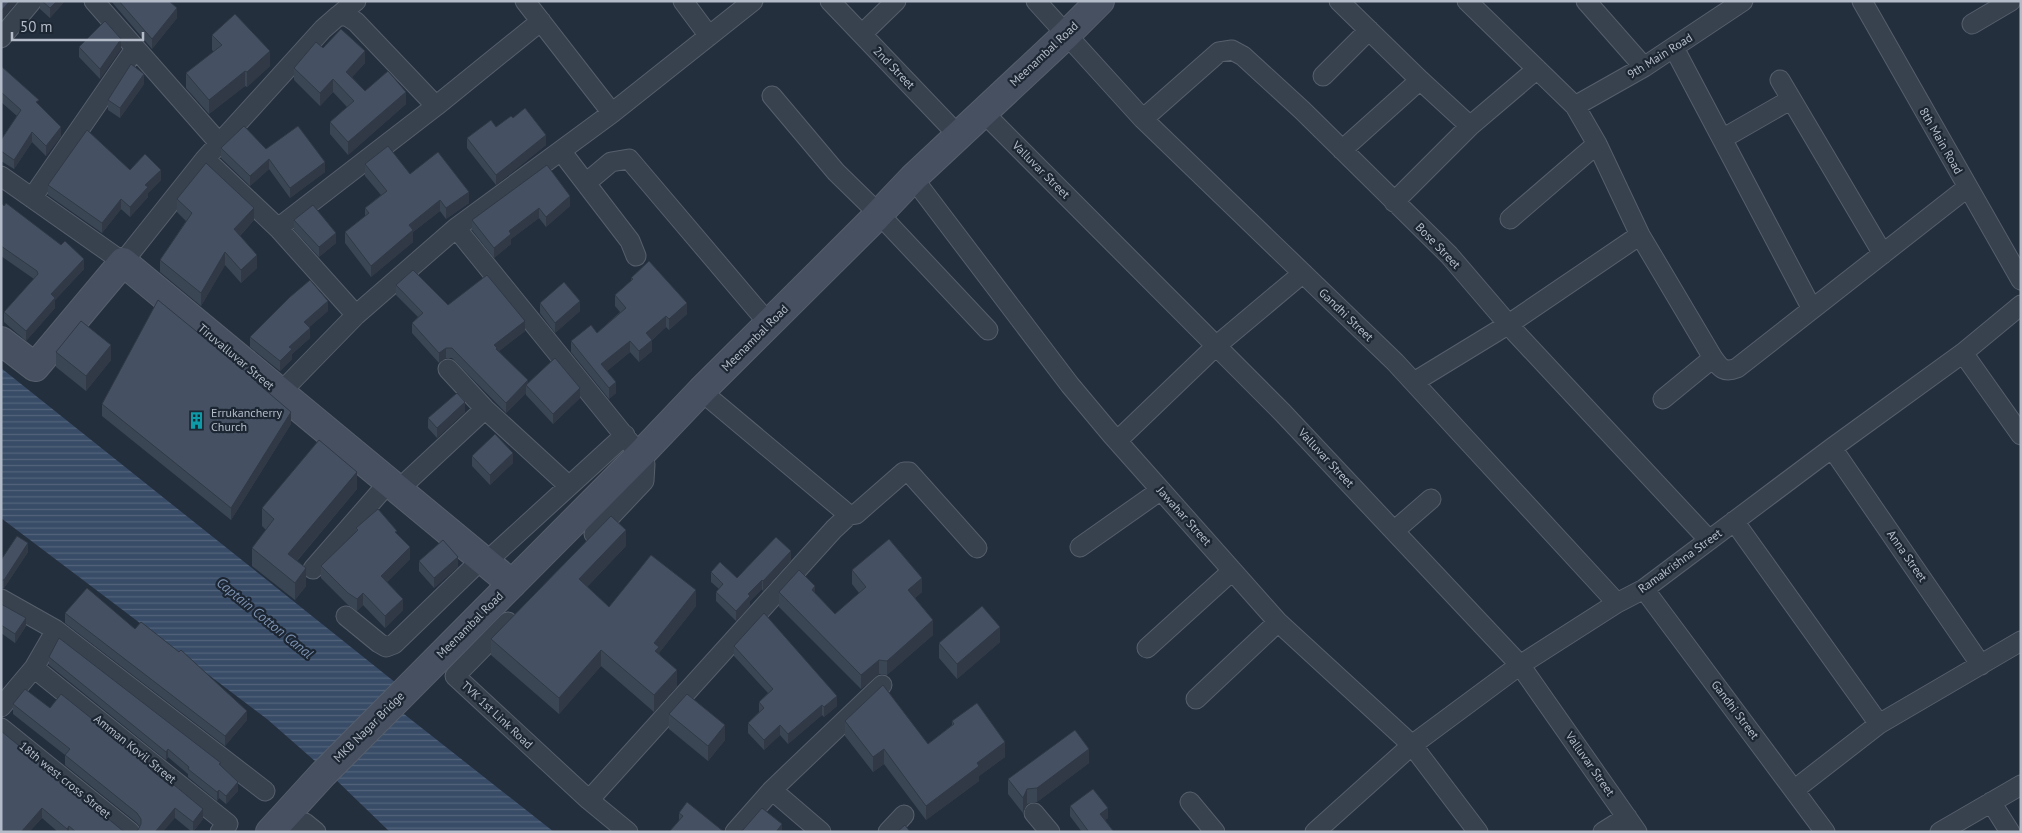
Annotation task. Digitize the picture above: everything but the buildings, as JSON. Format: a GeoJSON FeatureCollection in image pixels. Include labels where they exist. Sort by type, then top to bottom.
{"type":"FeatureCollection","features":[{"type":"Feature","properties":{"kind":"main road","name":"Meenambal Road"},"geometry":{"type":"LineString","coordinates":[[416,679],[512,584],[633,445],[701,391],[913,178],[1100,1]]}},
{"type":"Feature","properties":{"kind":"main road"},"geometry":{"type":"LineString","coordinates":[[1,341],[35,367],[123,262]]}},
{"type":"Feature","properties":{"kind":"main road","name":"Tiruvalluvar Street"},"geometry":{"type":"LineString","coordinates":[[123,262],[512,584]]}},
{"type":"Feature","properties":{"kind":"main road","name":"MKB Nagar Bridge"},"geometry":{"type":"LineString","coordinates":[[270,832],[323,774],[416,679]]}},
{"type":"Feature","properties":{"kind":"street"},"geometry":{"type":"LineString","coordinates":[[1,38],[32,1]]}},
{"type":"Feature","properties":{"kind":"street"},"geometry":{"type":"LineString","coordinates":[[1,176],[123,262],[205,158],[220,144],[323,29],[356,1]]}},
{"type":"Feature","properties":{"kind":"street"},"geometry":{"type":"LineString","coordinates":[[525,1],[612,114]]}},
{"type":"Feature","properties":{"kind":"street"},"geometry":{"type":"LineString","coordinates":[[683,1],[709,36]]}},
{"type":"Feature","properties":{"kind":"street"},"geometry":{"type":"LineString","coordinates":[[280,393],[356,315],[456,228],[612,114],[753,1]]}},
{"type":"Feature","properties":{"kind":"street","name":"2nd Street"},"geometry":{"type":"LineString","coordinates":[[830,1],[958,135]]}},
{"type":"Feature","properties":{"kind":"street"},"geometry":{"type":"LineString","coordinates":[[862,34],[896,1]]}},
{"type":"Feature","properties":{"kind":"street","name":"Gandhi Street"},"geometry":{"type":"LineString","coordinates":[[1036,1],[1143,119],[1414,382],[1617,603]]}},
{"type":"Feature","properties":{"kind":"street"},"geometry":{"type":"LineString","coordinates":[[1339,1],[1470,126]]}},
{"type":"Feature","properties":{"kind":"street"},"geometry":{"type":"LineString","coordinates":[[1467,1],[1575,106],[1598,144],[1640,235],[1713,358],[1721,368],[1728,371],[1736,368],[1968,188]]}},
{"type":"Feature","properties":{"kind":"street","name":"9th Main Road"},"geometry":{"type":"LineString","coordinates":[[1575,106],[1644,68],[1743,1]]}},
{"type":"Feature","properties":{"kind":"street","name":"8th Main Road"},"geometry":{"type":"LineString","coordinates":[[1862,1],[2021,280]]}},
{"type":"Feature","properties":{"kind":"street"},"geometry":{"type":"LineString","coordinates":[[1972,24],[2010,1]]}},
{"type":"Feature","properties":{"kind":"street"},"geometry":{"type":"LineString","coordinates":[[1587,2],[1644,68]]}},
{"type":"Feature","properties":{"kind":"street"},"geometry":{"type":"LineString","coordinates":[[100,4],[135,49],[220,144]]}},
{"type":"Feature","properties":{"kind":"street"},"geometry":{"type":"LineString","coordinates":[[339,15],[347,16],[356,22],[436,106]]}},
{"type":"Feature","properties":{"kind":"street"},"geometry":{"type":"LineString","coordinates":[[278,228],[436,106],[541,21]]}},
{"type":"Feature","properties":{"kind":"street"},"geometry":{"type":"LineString","coordinates":[[1323,76],[1369,30]]}},
{"type":"Feature","properties":{"kind":"street"},"geometry":{"type":"LineString","coordinates":[[1674,48],[1812,309]]}},
{"type":"Feature","properties":{"kind":"street"},"geometry":{"type":"LineString","coordinates":[[32,198],[135,49]]}},
{"type":"Feature","properties":{"kind":"street","name":"Bose Street"},"geometry":{"type":"LineString","coordinates":[[1143,119],[1219,52],[1232,50],[1243,56],[1302,110],[1449,255],[1509,324],[1708,540]]}},
{"type":"Feature","properties":{"kind":"street"},"geometry":{"type":"LineString","coordinates":[[1394,202],[1470,126],[1537,69]]}},
{"type":"Feature","properties":{"kind":"street"},"geometry":{"type":"LineString","coordinates":[[1342,150],[1420,80]]}},
{"type":"Feature","properties":{"kind":"street"},"geometry":{"type":"LineString","coordinates":[[1780,80],[1790,100],[1883,254]]}},
{"type":"Feature","properties":{"kind":"street"},"geometry":{"type":"LineString","coordinates":[[772,96],[836,172],[879,214],[988,330]]}},
{"type":"Feature","properties":{"kind":"street"},"geometry":{"type":"LineString","coordinates":[[1722,139],[1790,100]]}},
{"type":"Feature","properties":{"kind":"street","name":"Valluvar Street"},"geometry":{"type":"LineString","coordinates":[[982,112],[1283,413],[1520,665],[1632,824]]}},
{"type":"Feature","properties":{"kind":"street"},"geometry":{"type":"LineString","coordinates":[[1510,219],[1598,144]]}},
{"type":"Feature","properties":{"kind":"street"},"geometry":{"type":"LineString","coordinates":[[561,152],[630,241],[636,256]]}},
{"type":"Feature","properties":{"kind":"street"},"geometry":{"type":"LineString","coordinates":[[205,158],[278,228],[356,315]]}},
{"type":"Feature","properties":{"kind":"street"},"geometry":{"type":"LineString","coordinates":[[586,183],[612,162],[629,159],[769,324]]}},
{"type":"Feature","properties":{"kind":"street","name":"Jawahar Street"},"geometry":{"type":"LineString","coordinates":[[913,178],[1070,385],[1116,440],[1278,622],[1412,745],[1478,832]]}},
{"type":"Feature","properties":{"kind":"street"},"geometry":{"type":"LineString","coordinates":[[456,228],[633,445],[645,464],[644,481],[583,545]]}},
{"type":"Feature","properties":{"kind":"street"},"geometry":{"type":"LineString","coordinates":[[1414,382],[1509,324],[1640,235]]}},
{"type":"Feature","properties":{"kind":"street"},"geometry":{"type":"LineString","coordinates":[[1116,440],[1216,346],[1303,273]]}},
{"type":"Feature","properties":{"kind":"street","name":"Ramakrishna Street"},"geometry":{"type":"LineString","coordinates":[[1315,832],[1412,745],[1520,665],[1617,603],[1644,589],[1832,448],[1963,353],[2021,305]]}},
{"type":"Feature","properties":{"kind":"street"},"geometry":{"type":"LineString","coordinates":[[1963,353],[2021,435]]}},
{"type":"Feature","properties":{"kind":"street"},"geometry":{"type":"LineString","coordinates":[[1663,399],[1713,358]]}},
{"type":"Feature","properties":{"kind":"street"},"geometry":{"type":"LineString","coordinates":[[448,369],[485,409],[569,486]]}},
{"type":"Feature","properties":{"kind":"street"},"geometry":{"type":"LineString","coordinates":[[701,391],[849,515]]}},
{"type":"Feature","properties":{"kind":"street"},"geometry":{"type":"LineString","coordinates":[[312,569],[393,486],[485,409]]}},
{"type":"Feature","properties":{"kind":"street"},"geometry":{"type":"LineString","coordinates":[[346,616],[379,643],[386,646],[394,644],[484,560],[569,486],[633,445]]}},
{"type":"Feature","properties":{"kind":"street","name":"Anna Street"},"geometry":{"type":"LineString","coordinates":[[1832,448],[1981,665]]}},
{"type":"Feature","properties":{"kind":"street"},"geometry":{"type":"LineString","coordinates":[[589,800],[834,529],[849,515],[856,514],[904,472],[910,472],[977,548]]}},
{"type":"Feature","properties":{"kind":"street"},"geometry":{"type":"LineString","coordinates":[[1080,547],[1161,490]]}},
{"type":"Feature","properties":{"kind":"street"},"geometry":{"type":"LineString","coordinates":[[1394,531],[1431,499]]}},
{"type":"Feature","properties":{"kind":"street"},"geometry":{"type":"LineString","coordinates":[[1734,521],[1879,724]]}},
{"type":"Feature","properties":{"kind":"street"},"geometry":{"type":"LineString","coordinates":[[1147,648],[1232,571]]}},
{"type":"Feature","properties":{"kind":"street","name":"Gandhi Street"},"geometry":{"type":"LineString","coordinates":[[1644,589],[1825,832]]}},
{"type":"Feature","properties":{"kind":"street"},"geometry":{"type":"LineString","coordinates":[[1,599],[56,630],[265,791]]}},
{"type":"Feature","properties":{"kind":"street","name":"TVK 1st Link Road"},"geometry":{"type":"LineString","coordinates":[[522,608],[455,676],[589,800],[628,832]]}},
{"type":"Feature","properties":{"kind":"street"},"geometry":{"type":"LineString","coordinates":[[1196,700],[1278,622]]}},
{"type":"Feature","properties":{"kind":"street"},"geometry":{"type":"LineString","coordinates":[[1,707],[34,668],[56,630]]}},
{"type":"Feature","properties":{"kind":"street"},"geometry":{"type":"LineString","coordinates":[[1794,790],[1879,724],[2021,641]]}},
{"type":"Feature","properties":{"kind":"street","name":"Amman Kovil Street"},"geometry":{"type":"LineString","coordinates":[[34,668],[228,824],[220,832]]}},
{"type":"Feature","properties":{"kind":"street"},"geometry":{"type":"LineString","coordinates":[[735,832],[772,790],[882,685]]}},
{"type":"Feature","properties":{"kind":"street","name":"18th west cross Street"},"geometry":{"type":"LineString","coordinates":[[1,728],[130,832]]}},
{"type":"Feature","properties":{"kind":"street"},"geometry":{"type":"LineString","coordinates":[[1940,832],[2021,785]]}},
{"type":"Feature","properties":{"kind":"street"},"geometry":{"type":"LineString","coordinates":[[772,790],[821,832]]}},
{"type":"Feature","properties":{"kind":"street"},"geometry":{"type":"LineString","coordinates":[[1190,802],[1215,832]]}},
{"type":"Feature","properties":{"kind":"street"},"geometry":{"type":"LineString","coordinates":[[1991,802],[2010,832]]}},
{"type":"Feature","properties":{"kind":"street"},"geometry":{"type":"LineString","coordinates":[[1034,813],[1050,832]]}},
{"type":"Feature","properties":{"kind":"street"},"geometry":{"type":"LineString","coordinates":[[888,832],[904,815]]}},
{"type":"Feature","properties":{"kind":"street"},"geometry":{"type":"LineString","coordinates":[[1603,832],[1632,824]]}},
{"type":"Feature","properties":{"kind":"water","name":"Captain Cotton Canal"},"geometry":{"type":"Polygon","coordinates":[[[1,368],[401,687],[390,703],[554,832],[390,832],[332,776],[267,719],[1,518],[1,368]]]}},
{"type":"Feature","properties":{"kind":"place","name":"Errukancherry Church"},"geometry":{"type":"Point","coordinates":[197,420]}}]}
